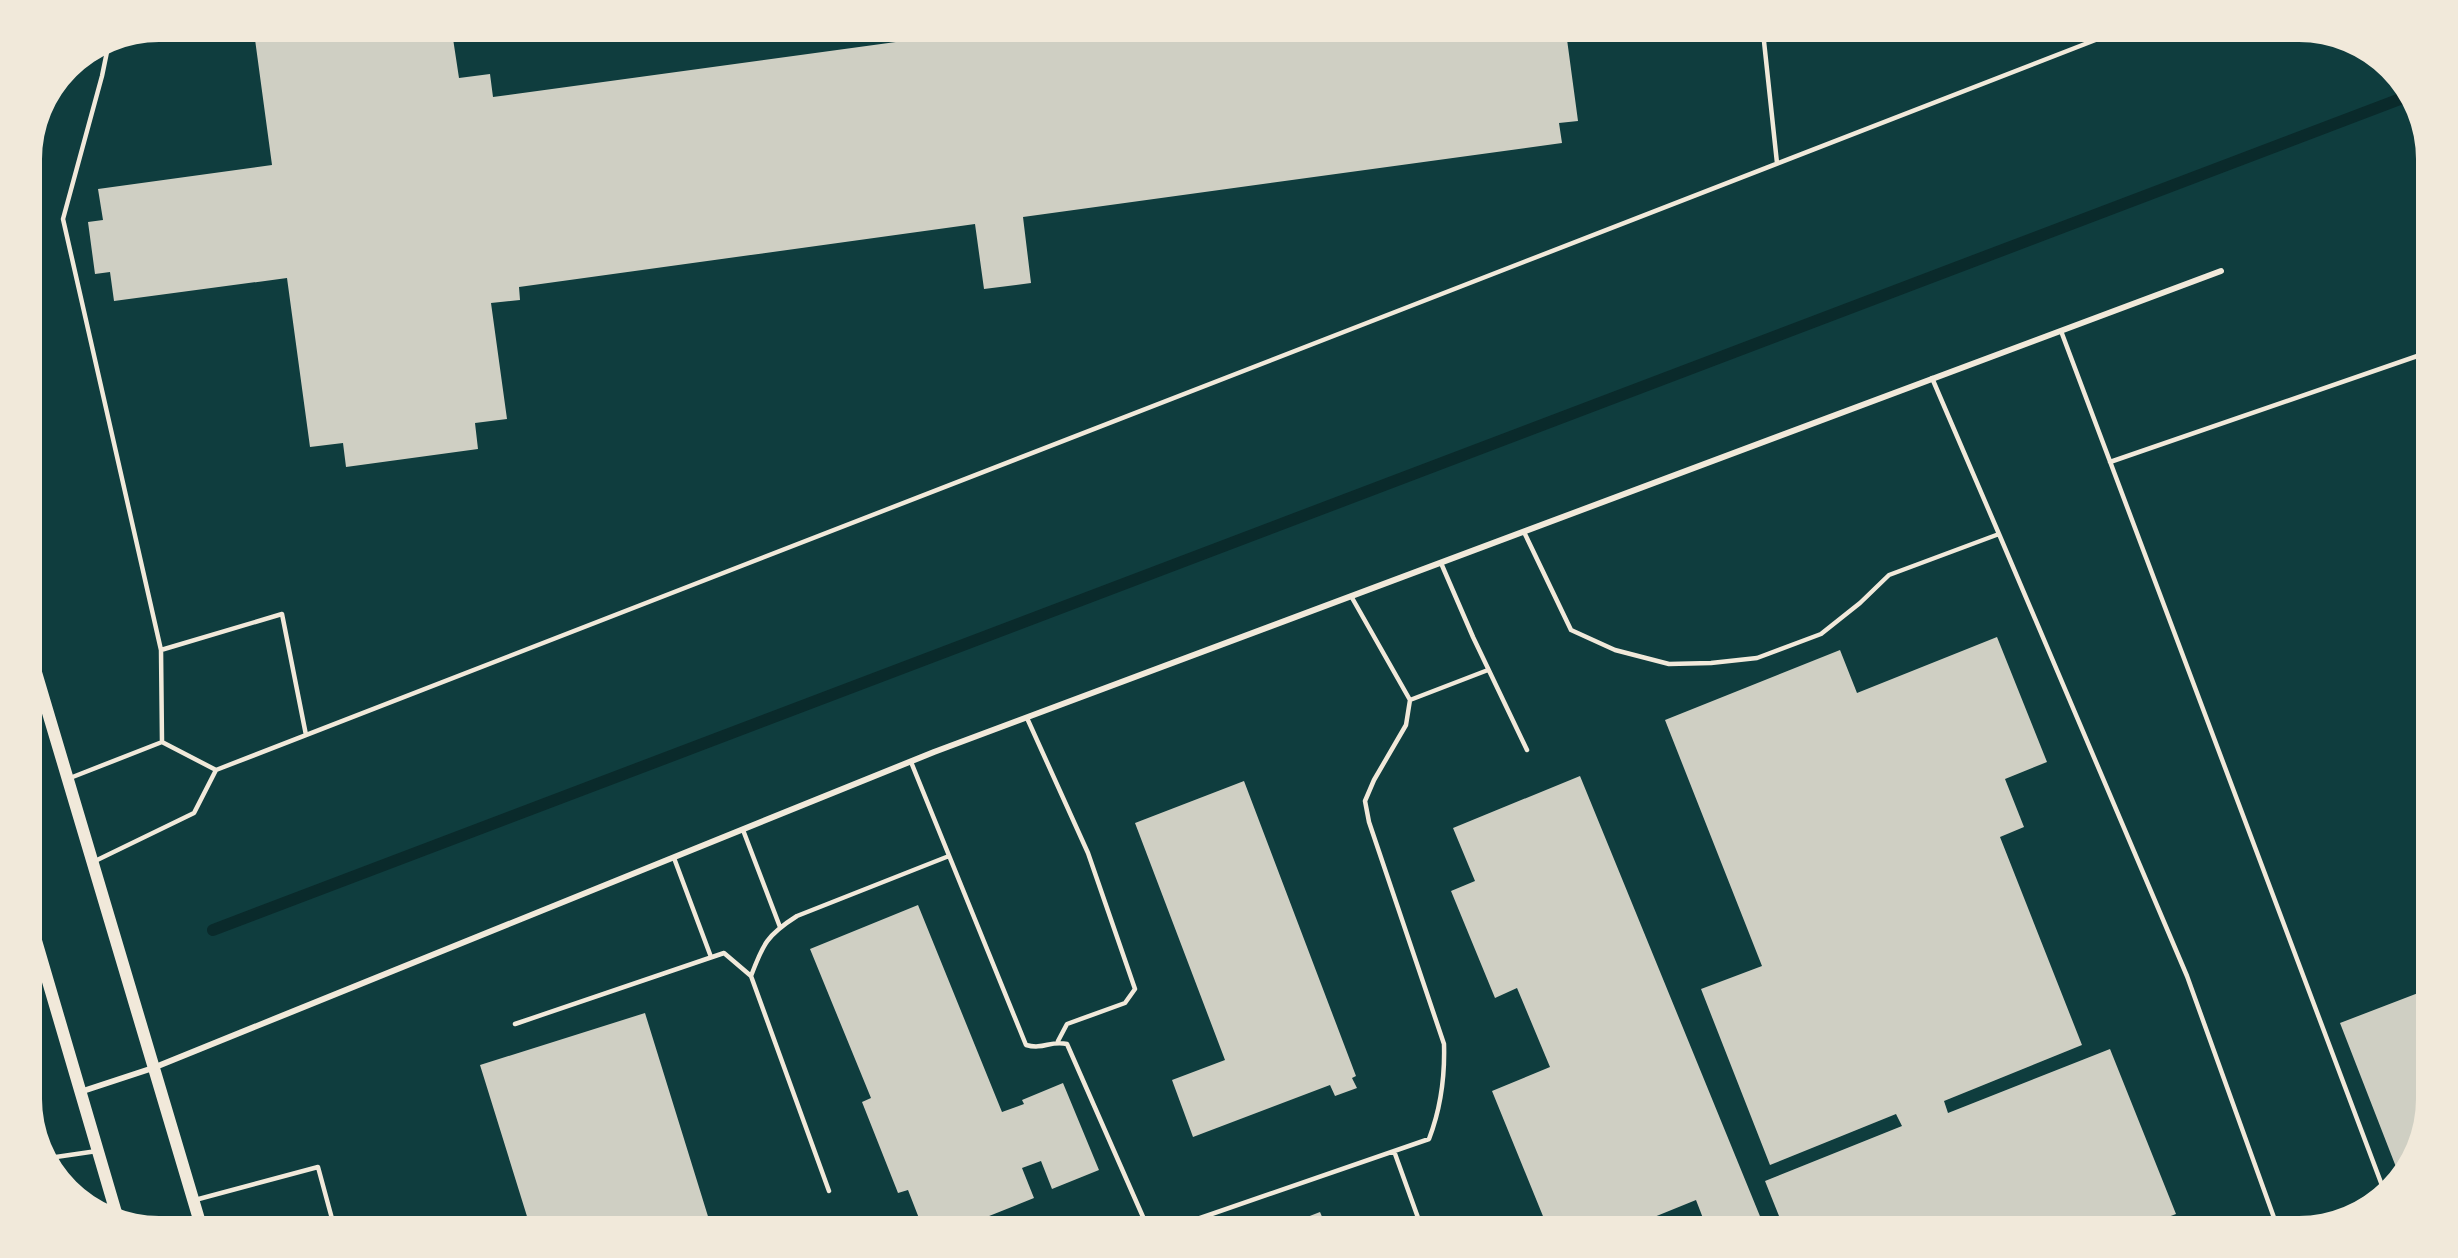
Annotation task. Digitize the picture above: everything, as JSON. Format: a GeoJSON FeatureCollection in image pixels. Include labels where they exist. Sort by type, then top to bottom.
{"type":"FeatureCollection","features":[{"type":"Feature","properties":{"kind":"main road"},"geometry":{"type":"LineString","coordinates":[[42,692],[198,1216]]}},
{"type":"Feature","properties":{"kind":"main road"},"geometry":{"type":"LineString","coordinates":[[42,961],[114,1207]]}},
{"type":"Feature","properties":{"kind":"street"},"geometry":{"type":"LineString","coordinates":[[80,1092],[153,1068],[911,762],[1932,377],[2222,271]]}},
{"type":"Feature","properties":{"kind":"lane"},"geometry":{"type":"LineString","coordinates":[[1764,42],[1777,163]]}},
{"type":"Feature","properties":{"kind":"lane"},"geometry":{"type":"LineString","coordinates":[[93,862],[194,813],[216,770],[2090,42]]}},
{"type":"Feature","properties":{"kind":"lane"},"geometry":{"type":"LineString","coordinates":[[106,54],[63,219],[161,650],[162,742]]}},
{"type":"Feature","properties":{"kind":"lane"},"geometry":{"type":"LineString","coordinates":[[2061,331],[2381,1182]]}},
{"type":"Feature","properties":{"kind":"lane"},"geometry":{"type":"LineString","coordinates":[[2110,462],[2416,356]]}},
{"type":"Feature","properties":{"kind":"lane"},"geometry":{"type":"LineString","coordinates":[[1932,377],[2187,976],[2273,1216]]}},
{"type":"Feature","properties":{"kind":"lane"},"geometry":{"type":"LineString","coordinates":[[1524,532],[1570,630],[1615,650],[1669,664],[1711,663],[1757,658],[1821,633],[1860,603],[1889,575],[1999,534]]}},
{"type":"Feature","properties":{"kind":"lane"},"geometry":{"type":"LineString","coordinates":[[1441,562],[1488,670],[1527,750]]}},
{"type":"Feature","properties":{"kind":"lane"},"geometry":{"type":"LineString","coordinates":[[1208,1216],[1429,1139],[1438,1114],[1445,1071],[1444,1044],[1369,822],[1365,801],[1374,780],[1406,725],[1410,700],[1351,596]]}},
{"type":"Feature","properties":{"kind":"lane"},"geometry":{"type":"LineString","coordinates":[[161,650],[282,614],[306,735]]}},
{"type":"Feature","properties":{"kind":"lane"},"geometry":{"type":"LineString","coordinates":[[1410,700],[1488,670]]}},
{"type":"Feature","properties":{"kind":"lane"},"geometry":{"type":"LineString","coordinates":[[1027,718],[1088,853],[1135,989],[1125,1003],[1067,1024],[1058,1041]]}},
{"type":"Feature","properties":{"kind":"lane"},"geometry":{"type":"LineString","coordinates":[[68,778],[162,742],[216,770]]}},
{"type":"Feature","properties":{"kind":"lane"},"geometry":{"type":"LineString","coordinates":[[911,762],[1026,1045],[1037,1048],[1058,1041],[1067,1044],[1142,1216]]}},
{"type":"Feature","properties":{"kind":"lane"},"geometry":{"type":"LineString","coordinates":[[742,830],[780,927]]}},
{"type":"Feature","properties":{"kind":"lane"},"geometry":{"type":"LineString","coordinates":[[751,976],[763,944],[780,927],[797,916],[949,856]]}},
{"type":"Feature","properties":{"kind":"lane"},"geometry":{"type":"LineString","coordinates":[[674,858],[711,957]]}},
{"type":"Feature","properties":{"kind":"lane"},"geometry":{"type":"LineString","coordinates":[[515,1024],[724,953],[751,976],[829,1191]]}},
{"type":"Feature","properties":{"kind":"lane"},"geometry":{"type":"LineString","coordinates":[[1394,1150],[1417,1216]]}},
{"type":"Feature","properties":{"kind":"lane"},"geometry":{"type":"LineString","coordinates":[[58,1157],[97,1151]]}},
{"type":"Feature","properties":{"kind":"lane"},"geometry":{"type":"LineString","coordinates":[[193,1200],[318,1167],[331,1216]]}},
{"type":"Feature","properties":{"kind":"building"},"geometry":{"type":"Polygon","coordinates":[[[255,42],[454,42],[459,78],[490,74],[493,97],[896,42],[1567,42],[1578,121],[1559,123],[1562,143],[1023,217],[1031,283],[984,289],[975,224],[519,287],[520,300],[491,303],[507,419],[475,423],[478,449],[346,467],[343,443],[310,447],[287,278],[114,301],[110,272],[95,274],[88,222],[103,220],[98,189],[272,165],[255,42]]]}},
{"type":"Feature","properties":{"kind":"building"},"geometry":{"type":"Polygon","coordinates":[[[1997,637],[2047,762],[2005,779],[2024,827],[2000,837],[2082,1045],[1944,1101],[1948,1113],[2110,1049],[2176,1214],[2171,1216],[1779,1216],[1765,1181],[1902,1126],[1896,1114],[1770,1165],[1701,989],[1762,966],[1665,720],[1840,650],[1857,693],[1997,637]]]}},
{"type":"Feature","properties":{"kind":"building"},"geometry":{"type":"Polygon","coordinates":[[[1580,776],[1760,1216],[1702,1216],[1696,1200],[1657,1216],[1543,1216],[1492,1091],[1550,1067],[1517,988],[1495,998],[1451,891],[1475,881],[1453,828],[1580,776]]]}},
{"type":"Feature","properties":{"kind":"building"},"geometry":{"type":"Polygon","coordinates":[[[1244,781],[1356,1076],[1352,1078],[1357,1088],[1335,1096],[1330,1085],[1193,1137],[1172,1080],[1225,1060],[1135,823],[1244,781]]]}},
{"type":"Feature","properties":{"kind":"building"},"geometry":{"type":"Polygon","coordinates":[[[918,905],[1002,1112],[1024,1104],[1022,1100],[1063,1083],[1099,1170],[1052,1189],[1041,1161],[1022,1168],[1034,1198],[989,1216],[918,1216],[908,1190],[898,1193],[862,1102],[871,1098],[810,949],[918,905]]]}},
{"type":"Feature","properties":{"kind":"building"},"geometry":{"type":"Polygon","coordinates":[[[2416,994],[2415,1114],[2410,1136],[2395,1165],[2340,1023],[2416,994]]]}},
{"type":"Feature","properties":{"kind":"building"},"geometry":{"type":"Polygon","coordinates":[[[645,1013],[708,1216],[527,1216],[480,1065],[645,1013]]]}},
{"type":"Feature","properties":{"kind":"building"},"geometry":{"type":"Polygon","coordinates":[[[1320,1212],[1322,1216],[1310,1216],[1320,1212]]]}},
{"type":"Feature","properties":{"kind":"waterway"},"geometry":{"type":"LineString","coordinates":[[213,930],[2399,99]]}}]}
